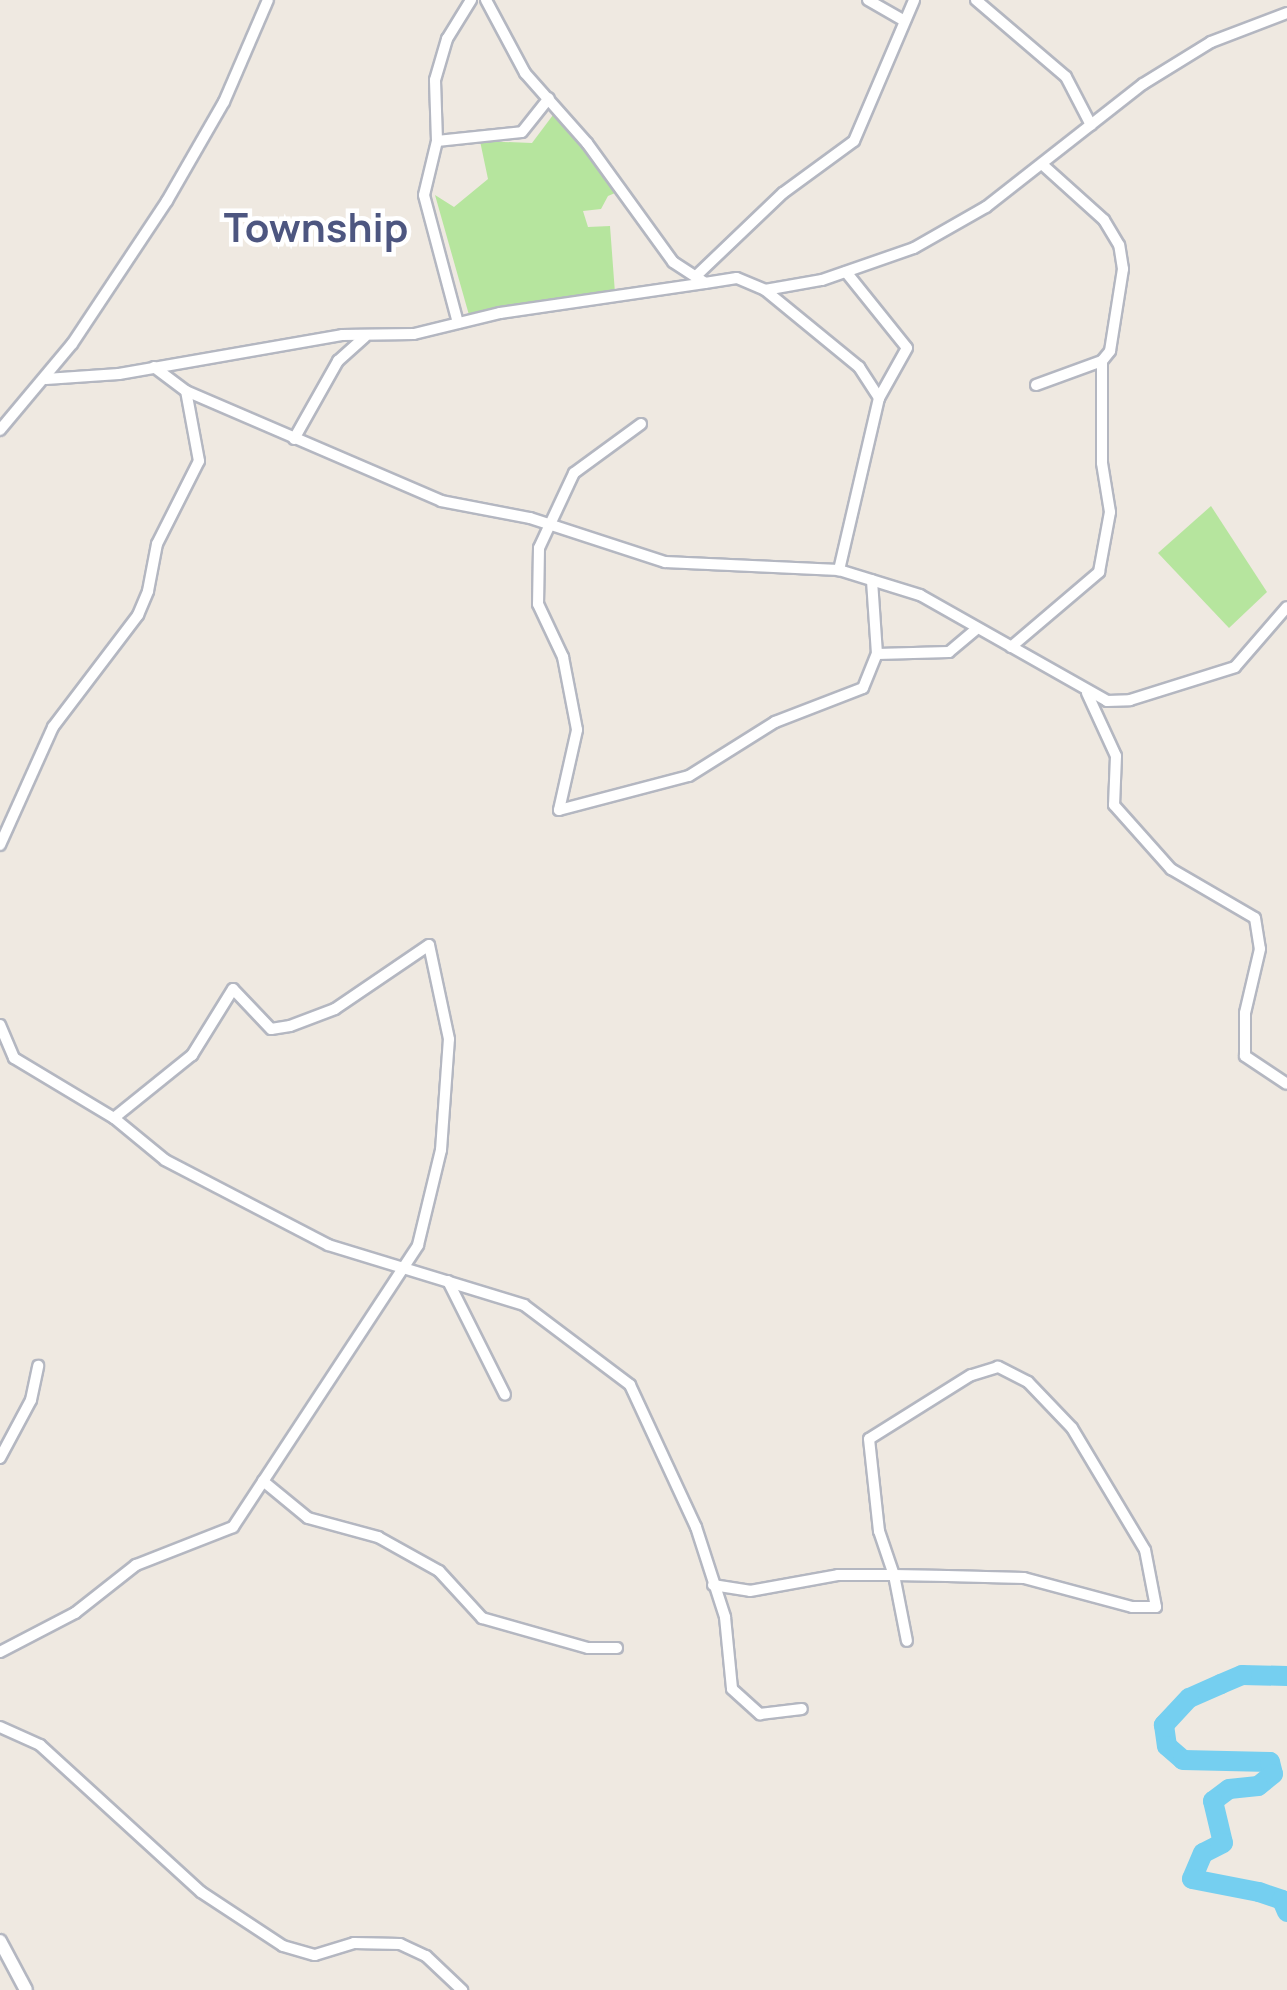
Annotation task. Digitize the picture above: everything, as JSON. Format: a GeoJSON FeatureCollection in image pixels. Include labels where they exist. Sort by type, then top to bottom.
{"type":"FeatureCollection","features":[{"type":"Feature","properties":{"kind":"street"},"geometry":{"type":"LineString","coordinates":[[0,430],[46,379],[202,144],[268,0]]}},
{"type":"Feature","properties":{"kind":"street"},"geometry":{"type":"LineString","coordinates":[[458,322],[424,195],[436,141],[435,80],[446,40],[470,0]]}},
{"type":"Feature","properties":{"kind":"street"},"geometry":{"type":"LineString","coordinates":[[486,0],[525,73],[549,98],[659,246],[701,279]]}},
{"type":"Feature","properties":{"kind":"street"},"geometry":{"type":"LineString","coordinates":[[868,0],[903,20]]}},
{"type":"Feature","properties":{"kind":"street"},"geometry":{"type":"LineString","coordinates":[[701,279],[782,193],[854,141],[890,67],[892,40],[914,0]]}},
{"type":"Feature","properties":{"kind":"street"},"geometry":{"type":"LineString","coordinates":[[976,0],[1066,77],[1092,125]]}},
{"type":"Feature","properties":{"kind":"street"},"geometry":{"type":"LineString","coordinates":[[765,290],[846,272],[942,233],[1211,42],[1287,13]]}},
{"type":"Feature","properties":{"kind":"street"},"geometry":{"type":"LineString","coordinates":[[436,141],[522,132],[549,98]]}},
{"type":"Feature","properties":{"kind":"street"},"geometry":{"type":"LineString","coordinates":[[1010,647],[1099,572],[1110,512],[1102,464],[1102,361],[1116,337],[1121,250],[1087,199],[1042,164]]}},
{"type":"Feature","properties":{"kind":"street"},"geometry":{"type":"LineString","coordinates":[[839,570],[879,398],[906,348],[846,272]]}},
{"type":"Feature","properties":{"kind":"street"},"geometry":{"type":"LineString","coordinates":[[46,379],[366,336],[414,334],[458,322],[701,279],[737,278],[765,290],[859,367],[879,398]]}},
{"type":"Feature","properties":{"kind":"street"},"geometry":{"type":"LineString","coordinates":[[294,439],[338,362],[366,336]]}},
{"type":"Feature","properties":{"kind":"street"},"geometry":{"type":"LineString","coordinates":[[1036,385],[1102,361]]}},
{"type":"Feature","properties":{"kind":"street"},"geometry":{"type":"LineString","coordinates":[[154,367],[186,391],[426,496],[546,524],[665,562],[839,570],[920,595],[975,630],[1106,701],[1130,700],[1225,671],[1248,655],[1287,608]]}},
{"type":"Feature","properties":{"kind":"street"},"geometry":{"type":"LineString","coordinates":[[0,845],[53,727],[143,602],[157,544],[199,460],[186,391]]}},
{"type":"Feature","properties":{"kind":"street"},"geometry":{"type":"LineString","coordinates":[[0,415],[13,416]]}},
{"type":"Feature","properties":{"kind":"street"},"geometry":{"type":"LineString","coordinates":[[641,424],[574,473],[546,524],[536,590],[563,657],[577,730],[559,810],[688,776],[775,722],[863,688],[877,654],[872,580]]}},
{"type":"Feature","properties":{"kind":"street"},"geometry":{"type":"LineString","coordinates":[[877,654],[939,655],[962,646],[975,630]]}},
{"type":"Feature","properties":{"kind":"street"},"geometry":{"type":"LineString","coordinates":[[1087,692],[1116,756],[1114,805],[1171,868],[1255,918],[1260,949],[1245,1013],[1245,1056],[1287,1084]]}},
{"type":"Feature","properties":{"kind":"street"},"geometry":{"type":"LineString","coordinates":[[0,1652],[75,1612],[136,1566],[222,1534],[263,1481],[405,1265],[420,1238],[442,1150],[449,1024],[430,945],[335,1009],[290,1026],[271,1029],[233,989],[192,1055],[114,1118]]}},
{"type":"Feature","properties":{"kind":"street"},"geometry":{"type":"LineString","coordinates":[[0,1026],[14,1058],[114,1118],[166,1160],[338,1248],[405,1265],[534,1310],[630,1385],[688,1506],[725,1617],[732,1689],[760,1714],[802,1709]]}},
{"type":"Feature","properties":{"kind":"street"},"geometry":{"type":"LineString","coordinates":[[448,1280],[505,1395]]}},
{"type":"Feature","properties":{"kind":"street"},"geometry":{"type":"LineString","coordinates":[[0,1458],[31,1400],[38,1366]]}},
{"type":"Feature","properties":{"kind":"street"},"geometry":{"type":"LineString","coordinates":[[712,1586],[750,1591],[838,1575],[894,1575],[1024,1578],[1132,1607],[1156,1607],[1145,1550],[1072,1428],[1028,1382],[998,1367],[971,1375],[869,1440],[879,1531],[894,1575],[907,1640]]}},
{"type":"Feature","properties":{"kind":"street"},"geometry":{"type":"LineString","coordinates":[[263,1481],[308,1518],[378,1537],[450,1578],[482,1618],[588,1648],[617,1648]]}},
{"type":"Feature","properties":{"kind":"street"},"geometry":{"type":"LineString","coordinates":[[0,1727],[40,1745],[201,1892],[283,1946],[315,1955],[354,1943],[400,1944],[426,1956],[462,1990]]}},
{"type":"Feature","properties":{"kind":"street"},"geometry":{"type":"LineString","coordinates":[[0,1941],[26,1990]]}},
{"type":"Feature","properties":{"kind":"green space"},"geometry":{"type":"Polygon","coordinates":[[[556,111],[622,190],[608,196],[601,209],[583,211],[588,227],[610,226],[615,293],[469,315],[435,195],[454,207],[488,179],[480,141],[532,143],[556,111]]]}},
{"type":"Feature","properties":{"kind":"green space"},"geometry":{"type":"Polygon","coordinates":[[[1211,506],[1267,592],[1229,628],[1158,553],[1211,506]]]}},
{"type":"Feature","properties":{"kind":"waterway"},"geometry":{"type":"LineString","coordinates":[[1287,1676],[1242,1675],[1189,1698],[1164,1725],[1167,1746],[1183,1760],[1270,1762],[1273,1774],[1258,1786],[1229,1789],[1213,1801],[1223,1843],[1203,1853],[1192,1879],[1259,1892],[1282,1900],[1287,1912]]}},
{"type":"Feature","properties":{"kind":"district","name":"Township"},"geometry":{"type":"Point","coordinates":[316,227]}}]}
